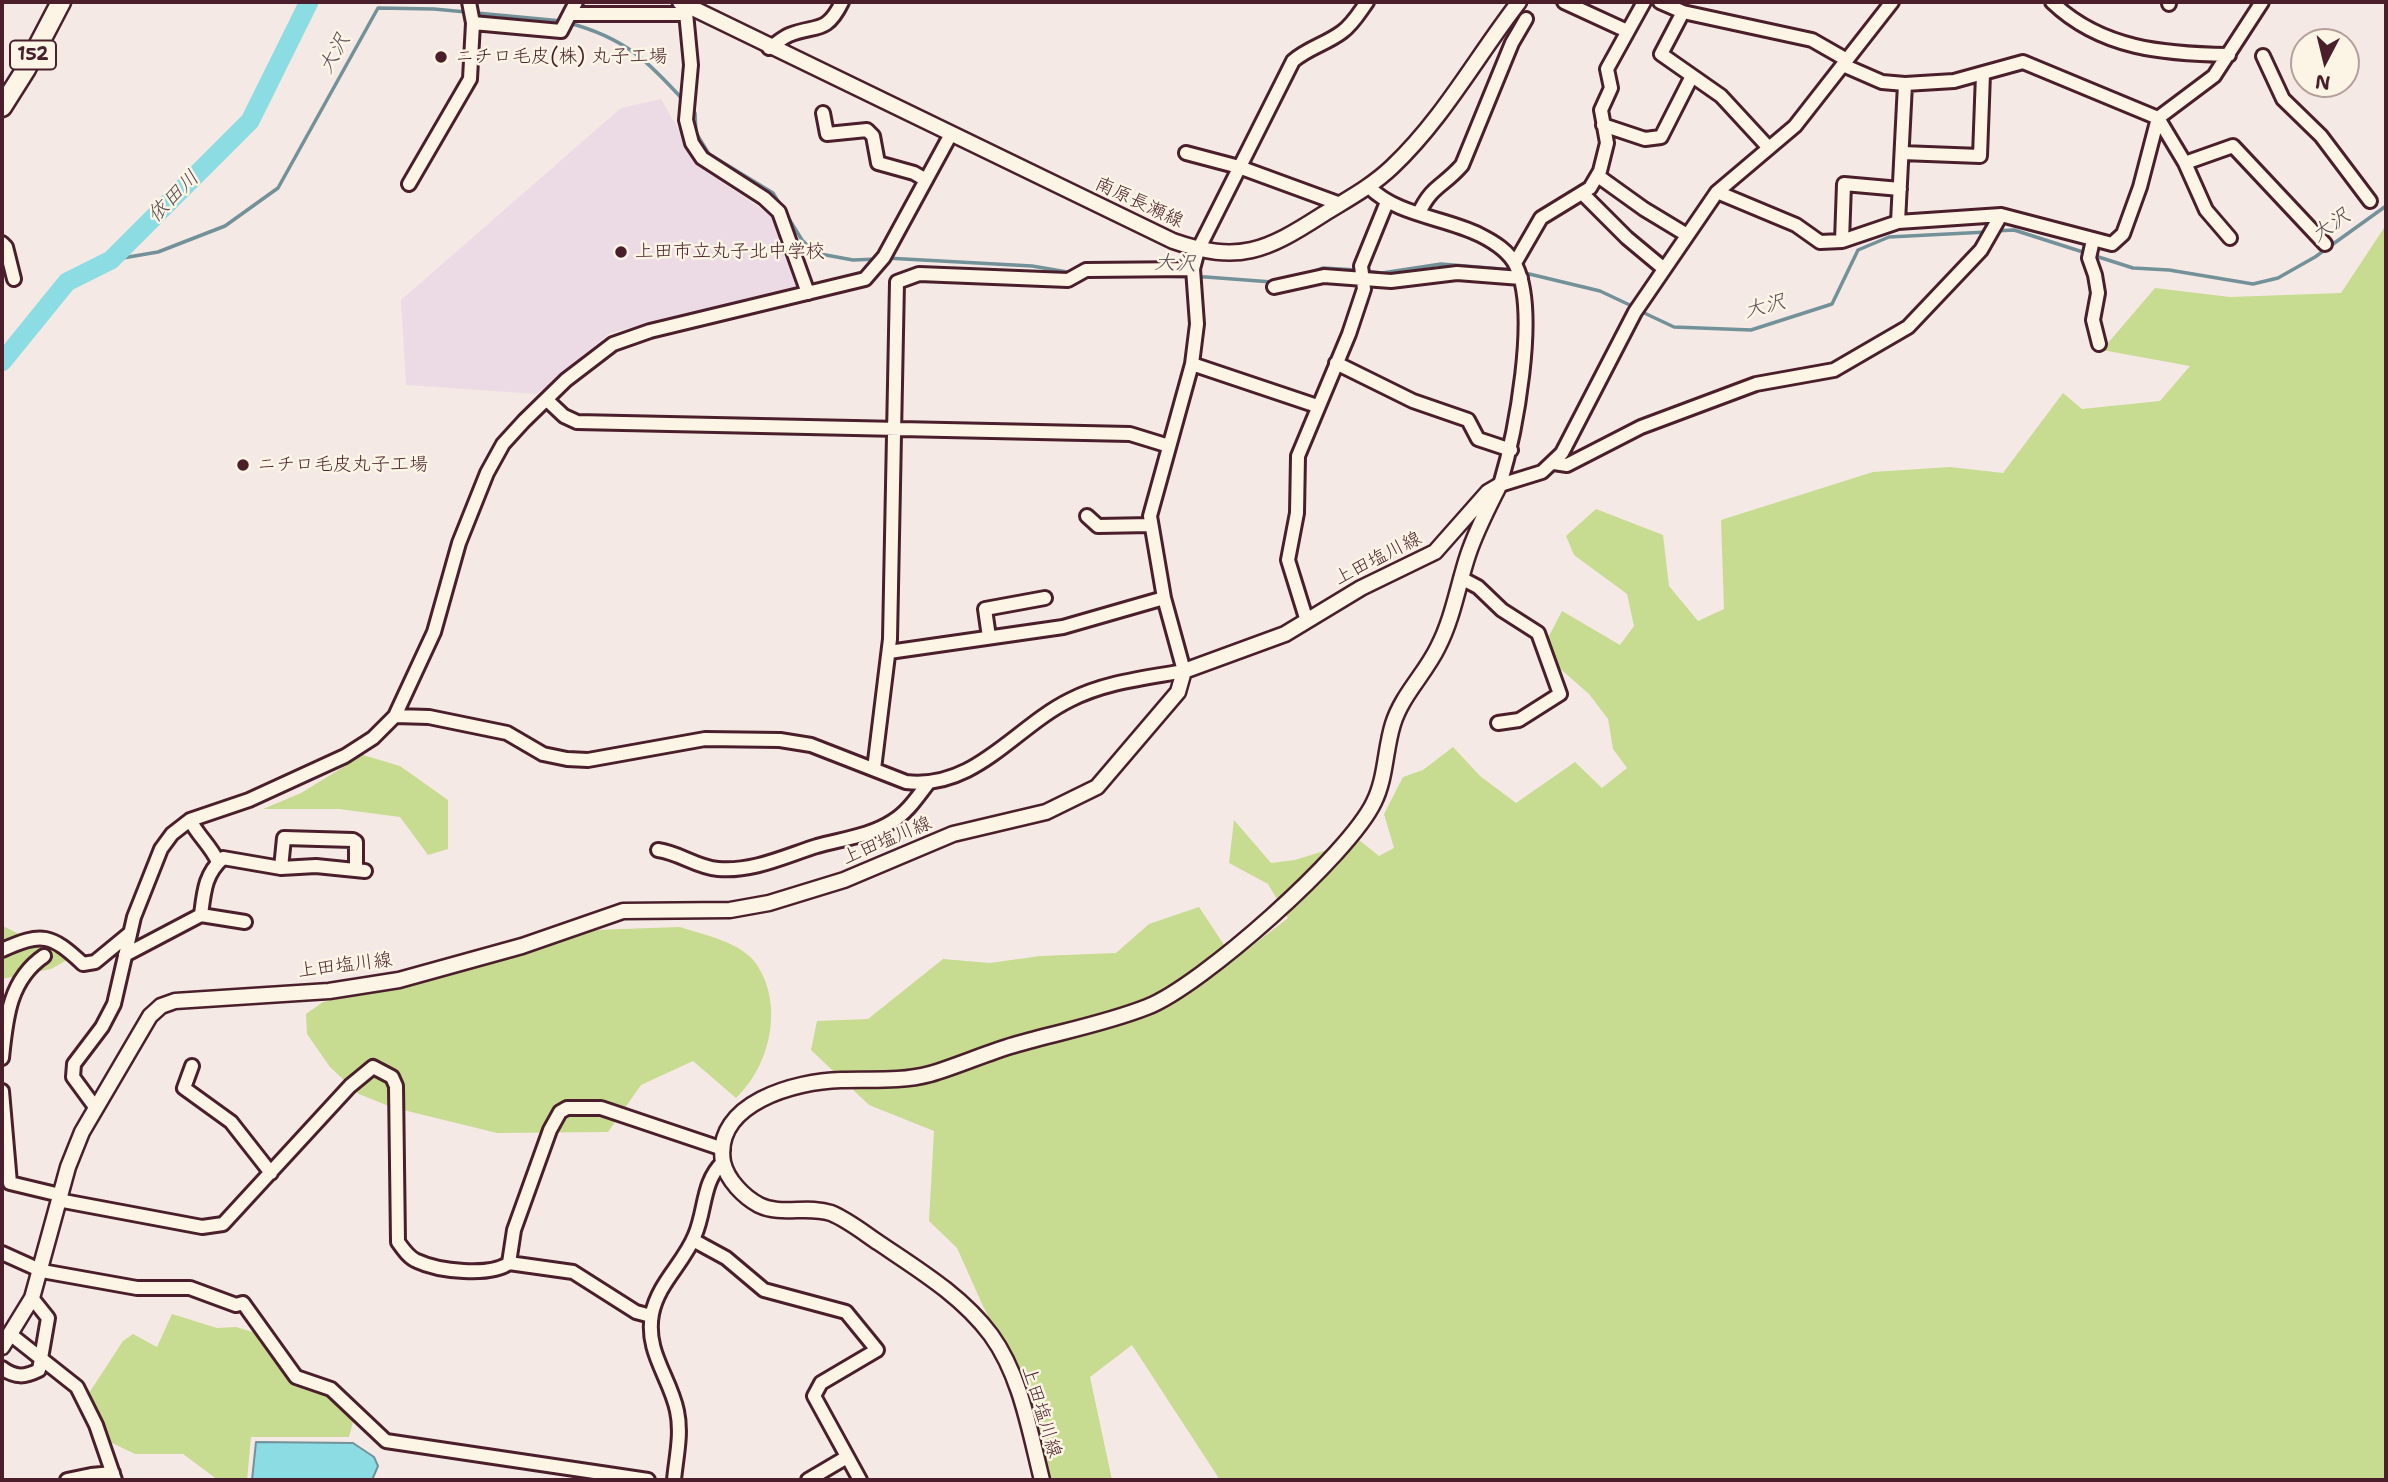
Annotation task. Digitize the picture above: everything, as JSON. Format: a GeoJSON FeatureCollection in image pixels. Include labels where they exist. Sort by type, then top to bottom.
{"type":"FeatureCollection","features":[{"type":"Feature","properties":{"kind":"highway","name":"152"},"geometry":{"type":"LineString","coordinates":[[2,107],[26,69],[61,2]]}},
{"type":"Feature","properties":{"kind":"main road","name":"南原長瀬線"},"geometry":{"type":"LineString","coordinates":[[683,5],[1153,232],[1198,250],[1233,254],[1258,250],[1282,241],[1369,187],[1393,166],[1442,109],[1519,2]]}},
{"type":"Feature","properties":{"kind":"main road","name":"上田塩川線"},"geometry":{"type":"LineString","coordinates":[[2,1347],[32,1298],[42,1270],[68,1167],[95,1107],[149,1016],[161,1006],[175,1001],[329,990],[399,980],[522,946],[623,911],[700,912],[769,903],[844,880],[953,834],[1046,812],[1106,781],[1178,692],[1184,671],[1285,634],[1306,618],[1401,567],[1435,552],[1488,492],[1500,485]]}},
{"type":"Feature","properties":{"kind":"main road"},"geometry":{"type":"LineString","coordinates":[[723,1155],[727,1128],[737,1116],[751,1105],[790,1090],[840,1080],[870,1081],[928,1074],[1011,1046],[1146,1008],[1176,992],[1278,912],[1360,824],[1374,804],[1393,724],[1403,700],[1438,649],[1476,532],[1500,485]]}},
{"type":"Feature","properties":{"kind":"main road","name":"上田塩川線"},"geometry":{"type":"LineString","coordinates":[[723,1155],[734,1182],[754,1202],[764,1208],[822,1211],[848,1222],[925,1273],[974,1316],[994,1339],[1006,1364],[1021,1401],[1042,1480]]}},
{"type":"Feature","properties":{"kind":"street"},"geometry":{"type":"LineString","coordinates":[[410,184],[470,79],[473,23],[469,2]]}},
{"type":"Feature","properties":{"kind":"street"},"geometry":{"type":"LineString","coordinates":[[769,48],[789,35],[819,29],[834,19],[842,2]]}},
{"type":"Feature","properties":{"kind":"street"},"geometry":{"type":"LineString","coordinates":[[395,716],[429,717],[507,733],[543,754],[567,759],[588,760],[705,739],[744,738],[811,745],[906,782],[929,782],[953,776],[992,757],[1032,723],[1069,700],[1112,684],[1184,671],[1164,598],[1150,516],[1192,364],[1197,324],[1193,269],[1198,250],[1293,61],[1307,49],[1340,34],[1367,2]]}},
{"type":"Feature","properties":{"kind":"street"},"geometry":{"type":"LineString","coordinates":[[1563,2],[1627,32]]}},
{"type":"Feature","properties":{"kind":"street"},"geometry":{"type":"LineString","coordinates":[[1515,263],[1541,218],[1583,194],[1598,176],[1607,143],[1601,110],[1611,88],[1607,69],[1644,2]]}},
{"type":"Feature","properties":{"kind":"street"},"geometry":{"type":"LineString","coordinates":[[1660,2],[1683,12],[1812,40],[1882,82],[1905,84],[1954,81],[2023,62],[2158,118],[2185,163],[2206,210],[2230,238]]}},
{"type":"Feature","properties":{"kind":"street"},"geometry":{"type":"LineString","coordinates":[[1500,485],[1542,472],[1554,463],[1615,355],[1635,313],[1717,192],[1795,126],[1892,2]]}},
{"type":"Feature","properties":{"kind":"street"},"geometry":{"type":"LineString","coordinates":[[2052,2],[2082,26],[2124,44],[2175,54],[2229,55]]}},
{"type":"Feature","properties":{"kind":"street"},"geometry":{"type":"LineString","coordinates":[[1717,192],[1796,225],[1820,242],[1842,241],[1898,222],[2001,215],[2112,244],[2123,234],[2140,187],[2158,118],[2214,76],[2262,2]]}},
{"type":"Feature","properties":{"kind":"street"},"geometry":{"type":"LineString","coordinates":[[473,23],[561,31],[573,8],[683,5],[691,65],[686,120],[692,143],[702,158],[764,198],[779,212],[808,293]]}},
{"type":"Feature","properties":{"kind":"street"},"geometry":{"type":"LineString","coordinates":[[1683,12],[1661,54],[1721,96],[1769,148]]}},
{"type":"Feature","properties":{"kind":"street"},"geometry":{"type":"LineString","coordinates":[[1419,213],[1428,193],[1448,181],[1462,165],[1512,43],[1526,19]]}},
{"type":"Feature","properties":{"kind":"street"},"geometry":{"type":"LineString","coordinates":[[2263,56],[2283,99],[2320,136],[2370,201]]}},
{"type":"Feature","properties":{"kind":"street"},"geometry":{"type":"LineString","coordinates":[[1902,153],[1980,156],[1983,74]]}},
{"type":"Feature","properties":{"kind":"street"},"geometry":{"type":"LineString","coordinates":[[1603,125],[1645,139],[1661,137],[1692,76]]}},
{"type":"Feature","properties":{"kind":"street"},"geometry":{"type":"LineString","coordinates":[[1898,222],[1905,84]]}},
{"type":"Feature","properties":{"kind":"street"},"geometry":{"type":"LineString","coordinates":[[823,113],[827,134],[867,130],[873,135],[878,163],[914,173],[926,180]]}},
{"type":"Feature","properties":{"kind":"street"},"geometry":{"type":"LineString","coordinates":[[95,1107],[73,1077],[74,1064],[102,1027],[114,1004],[129,934],[161,849],[172,834],[190,820],[249,800],[345,756],[373,738],[395,716],[434,632],[459,543],[487,473],[503,444],[566,380],[613,344],[650,331],[865,279],[875,268],[951,134]]}},
{"type":"Feature","properties":{"kind":"street"},"geometry":{"type":"LineString","coordinates":[[2185,163],[2233,146],[2325,244]]}},
{"type":"Feature","properties":{"kind":"street"},"geometry":{"type":"LineString","coordinates":[[1186,153],[1239,167],[1340,204]]}},
{"type":"Feature","properties":{"kind":"street"},"geometry":{"type":"LineString","coordinates":[[1598,176],[1687,235]]}},
{"type":"Feature","properties":{"kind":"street"},"geometry":{"type":"LineString","coordinates":[[1842,241],[1844,184],[1900,188]]}},
{"type":"Feature","properties":{"kind":"street"},"geometry":{"type":"LineString","coordinates":[[1369,187],[1387,202],[1478,234],[1503,248],[1515,263],[1521,278],[1524,310],[1521,391],[1511,450],[1500,485]]}},
{"type":"Feature","properties":{"kind":"street"},"geometry":{"type":"LineString","coordinates":[[1583,194],[1627,239],[1663,268]]}},
{"type":"Feature","properties":{"kind":"street"},"geometry":{"type":"LineString","coordinates":[[1306,618],[1288,560],[1297,513],[1298,456],[1364,289],[1361,266],[1387,202]]}},
{"type":"Feature","properties":{"kind":"street"},"geometry":{"type":"LineString","coordinates":[[1554,463],[1567,465],[1640,427],[1756,384],[1834,370],[1908,327],[1981,250],[2001,215]]}},
{"type":"Feature","properties":{"kind":"street"},"geometry":{"type":"LineString","coordinates":[[2094,240],[2089,258],[2098,293],[2093,320],[2099,344]]}},
{"type":"Feature","properties":{"kind":"street"},"geometry":{"type":"LineString","coordinates":[[2,243],[6,247],[14,279]]}},
{"type":"Feature","properties":{"kind":"street"},"geometry":{"type":"LineString","coordinates":[[875,268],[897,282]]}},
{"type":"Feature","properties":{"kind":"street"},"geometry":{"type":"LineString","coordinates":[[897,282],[919,274],[1068,280],[1086,270],[1193,269]]}},
{"type":"Feature","properties":{"kind":"street"},"geometry":{"type":"LineString","coordinates":[[1274,287],[1324,276],[1391,281],[1457,273],[1521,278]]}},
{"type":"Feature","properties":{"kind":"street"},"geometry":{"type":"LineString","coordinates":[[874,769],[889,652],[897,282]]}},
{"type":"Feature","properties":{"kind":"street"},"geometry":{"type":"LineString","coordinates":[[1336,363],[1413,401],[1468,420],[1478,439],[1511,450]]}},
{"type":"Feature","properties":{"kind":"street"},"geometry":{"type":"LineString","coordinates":[[1192,364],[1317,406]]}},
{"type":"Feature","properties":{"kind":"street"},"geometry":{"type":"LineString","coordinates":[[547,400],[564,416],[577,422],[1130,434],[1169,446]]}},
{"type":"Feature","properties":{"kind":"street"},"geometry":{"type":"LineString","coordinates":[[1087,516],[1098,526],[1151,525]]}},
{"type":"Feature","properties":{"kind":"street"},"geometry":{"type":"LineString","coordinates":[[1461,578],[1478,587],[1502,610],[1538,633],[1548,666],[1561,689],[1560,694],[1519,720],[1498,723]]}},
{"type":"Feature","properties":{"kind":"street"},"geometry":{"type":"LineString","coordinates":[[989,637],[985,610],[1045,598]]}},
{"type":"Feature","properties":{"kind":"street"},"geometry":{"type":"LineString","coordinates":[[889,652],[1063,627],[1164,598]]}},
{"type":"Feature","properties":{"kind":"street"},"geometry":{"type":"LineString","coordinates":[[658,850],[674,852],[702,867],[722,869],[780,861],[816,846],[855,838],[893,822],[929,782]]}},
{"type":"Feature","properties":{"kind":"street"},"geometry":{"type":"LineString","coordinates":[[190,820],[197,835],[212,849],[218,862]]}},
{"type":"Feature","properties":{"kind":"street"},"geometry":{"type":"LineString","coordinates":[[201,915],[205,884],[223,858],[281,868],[316,866],[361,870],[356,842],[352,840],[284,838],[281,868]]}},
{"type":"Feature","properties":{"kind":"street"},"geometry":{"type":"LineString","coordinates":[[125,955],[201,915],[245,922]]}},
{"type":"Feature","properties":{"kind":"street"},"geometry":{"type":"LineString","coordinates":[[2,950],[27,938],[46,938],[59,941],[83,964],[95,961],[129,934]]}},
{"type":"Feature","properties":{"kind":"street"},"geometry":{"type":"LineString","coordinates":[[2,1058],[13,994],[27,968],[44,956]]}},
{"type":"Feature","properties":{"kind":"street"},"geometry":{"type":"LineString","coordinates":[[192,1066],[184,1088],[231,1122],[271,1173]]}},
{"type":"Feature","properties":{"kind":"street"},"geometry":{"type":"LineString","coordinates":[[2,1091],[10,1183],[59,1197],[212,1227],[223,1224],[364,1072],[373,1067],[393,1077],[396,1086],[398,1241],[410,1256],[422,1263],[482,1273],[499,1270],[509,1263],[573,1272],[636,1312],[651,1317]]}},
{"type":"Feature","properties":{"kind":"street"},"geometry":{"type":"LineString","coordinates":[[509,1263],[514,1230],[550,1130],[560,1112],[567,1108],[601,1108],[723,1155],[708,1181],[699,1225],[693,1240],[659,1292],[651,1317],[654,1356],[678,1413],[680,1432],[674,1480]]}},
{"type":"Feature","properties":{"kind":"street"},"geometry":{"type":"LineString","coordinates":[[693,1240],[726,1258],[764,1290],[845,1312],[877,1350],[821,1383],[814,1396],[860,1480]]}},
{"type":"Feature","properties":{"kind":"street"},"geometry":{"type":"LineString","coordinates":[[2,1249],[42,1270],[137,1287],[190,1288],[236,1305],[243,1303],[296,1377],[331,1389],[386,1441],[648,1480]]}},
{"type":"Feature","properties":{"kind":"street"},"geometry":{"type":"LineString","coordinates":[[2,1368],[11,1375],[26,1376],[39,1370],[48,1318],[32,1298]]}},
{"type":"Feature","properties":{"kind":"street"},"geometry":{"type":"LineString","coordinates":[[10,1334],[77,1387],[96,1425],[114,1477],[67,1480]]}},
{"type":"Feature","properties":{"kind":"street"},"geometry":{"type":"LineString","coordinates":[[808,1480],[847,1457]]}},
{"type":"Feature","properties":{"kind":"shaded area","name":"上田市立丸子北中学校"},"geometry":{"type":"Polygon","coordinates":[[[661,99],[700,167],[772,216],[799,288],[610,333],[537,394],[406,385],[401,300],[621,108],[661,99]]]}},
{"type":"Feature","properties":{"kind":"green space"},"geometry":{"type":"Polygon","coordinates":[[[2386,225],[2386,1480],[1220,1480],[1132,1345],[1090,1377],[1112,1480],[1046,1480],[1050,1478],[1031,1398],[983,1306],[957,1248],[929,1221],[934,1131],[869,1105],[811,1050],[817,1021],[868,1019],[943,959],[990,963],[1040,956],[1116,953],[1149,924],[1199,907],[1234,960],[1288,918],[1268,884],[1229,863],[1234,820],[1271,863],[1295,860],[1359,840],[1379,856],[1394,848],[1384,814],[1403,777],[1423,770],[1453,747],[1480,776],[1516,803],[1575,762],[1602,788],[1627,768],[1613,749],[1608,719],[1589,694],[1557,666],[1547,640],[1562,611],[1620,645],[1634,626],[1627,594],[1574,555],[1566,536],[1596,509],[1663,535],[1669,586],[1698,621],[1724,609],[1721,520],[1873,472],[1950,467],[2003,473],[2063,393],[2082,409],[2160,401],[2190,366],[2102,350],[2155,288],[2230,297],[2341,293],[2386,225]]]}},
{"type":"Feature","properties":{"kind":"green space"},"geometry":{"type":"Polygon","coordinates":[[[363,755],[400,766],[448,800],[448,849],[428,855],[400,817],[339,809],[263,809],[301,793],[363,755]]]}},
{"type":"Feature","properties":{"kind":"green space"},"geometry":{"type":"Polygon","coordinates":[[[2,927],[69,959],[51,969],[2,979],[2,927]]]}},
{"type":"Feature","properties":{"kind":"green space"},"geometry":{"type":"Polygon","coordinates":[[[680,927],[722,940],[742,950],[757,965],[765,981],[771,1017],[765,1053],[748,1085],[736,1098],[693,1061],[641,1085],[608,1132],[497,1133],[391,1107],[359,1094],[330,1067],[307,1034],[306,1014],[323,1002],[465,971],[594,930],[680,927]]]}},
{"type":"Feature","properties":{"kind":"green space"},"geometry":{"type":"Polygon","coordinates":[[[172,1314],[217,1328],[236,1327],[259,1334],[305,1375],[338,1397],[353,1422],[349,1437],[251,1437],[247,1480],[218,1480],[183,1454],[135,1454],[110,1442],[89,1393],[123,1341],[133,1334],[157,1347],[172,1314]]]}},
{"type":"Feature","properties":{"kind":"water"},"geometry":{"type":"Polygon","coordinates":[[[256,1442],[353,1443],[374,1457],[378,1466],[372,1480],[252,1480],[256,1442]]]}},
{"type":"Feature","properties":{"kind":"waterway","name":"依田川"},"geometry":{"type":"LineString","coordinates":[[2,362],[67,282],[111,260],[250,121],[309,2]]}},
{"type":"Feature","properties":{"kind":"waterway","name":"大沢"},"geometry":{"type":"LineString","coordinates":[[111,260],[158,252],[225,226],[278,188],[378,8],[434,9],[562,21]]}},
{"type":"Feature","properties":{"kind":"waterway","name":"大沢"},"geometry":{"type":"LineString","coordinates":[[569,23],[621,44],[647,63],[685,102]]}},
{"type":"Feature","properties":{"kind":"waterway","name":"大沢"},"geometry":{"type":"LineString","coordinates":[[690,108],[695,113],[696,133],[709,154],[773,193],[802,240],[815,253],[853,260],[878,259]]}},
{"type":"Feature","properties":{"kind":"waterway","name":"大沢"},"geometry":{"type":"LineString","coordinates":[[1994,231],[2014,230],[2133,268],[2169,270],[2253,284],[2278,278],[2315,257],[2386,206]]}},
{"type":"Feature","properties":{"kind":"waterway","name":"大沢"},"geometry":{"type":"LineString","coordinates":[[1640,311],[1674,327],[1751,330],[1832,304],[1858,250],[1889,237],[1987,232]]}},
{"type":"Feature","properties":{"kind":"waterway","name":"大沢"},"geometry":{"type":"LineString","coordinates":[[886,258],[1032,266],[1073,273]]}},
{"type":"Feature","properties":{"kind":"waterway","name":"大沢"},"geometry":{"type":"LineString","coordinates":[[1365,271],[1382,273],[1441,264],[1514,270]]}},
{"type":"Feature","properties":{"kind":"waterway","name":"大沢"},"geometry":{"type":"LineString","coordinates":[[1310,273],[1323,268],[1357,270]]}},
{"type":"Feature","properties":{"kind":"waterway","name":"大沢"},"geometry":{"type":"LineString","coordinates":[[1521,272],[1600,291],[1634,307]]}},
{"type":"Feature","properties":{"kind":"waterway","name":"大沢"},"geometry":{"type":"LineString","coordinates":[[1091,275],[1206,277],[1272,282]]}},
{"type":"Feature","properties":{"kind":"place","name":"ニチロ毛皮(株) 丸子工場"},"geometry":{"type":"Point","coordinates":[441,57]}},
{"type":"Feature","properties":{"kind":"place","name":"上田市立丸子北中学校"},"geometry":{"type":"Point","coordinates":[621,252]}},
{"type":"Feature","properties":{"kind":"place","name":"ニチロ毛皮丸子工場"},"geometry":{"type":"Point","coordinates":[243,465]}}]}
